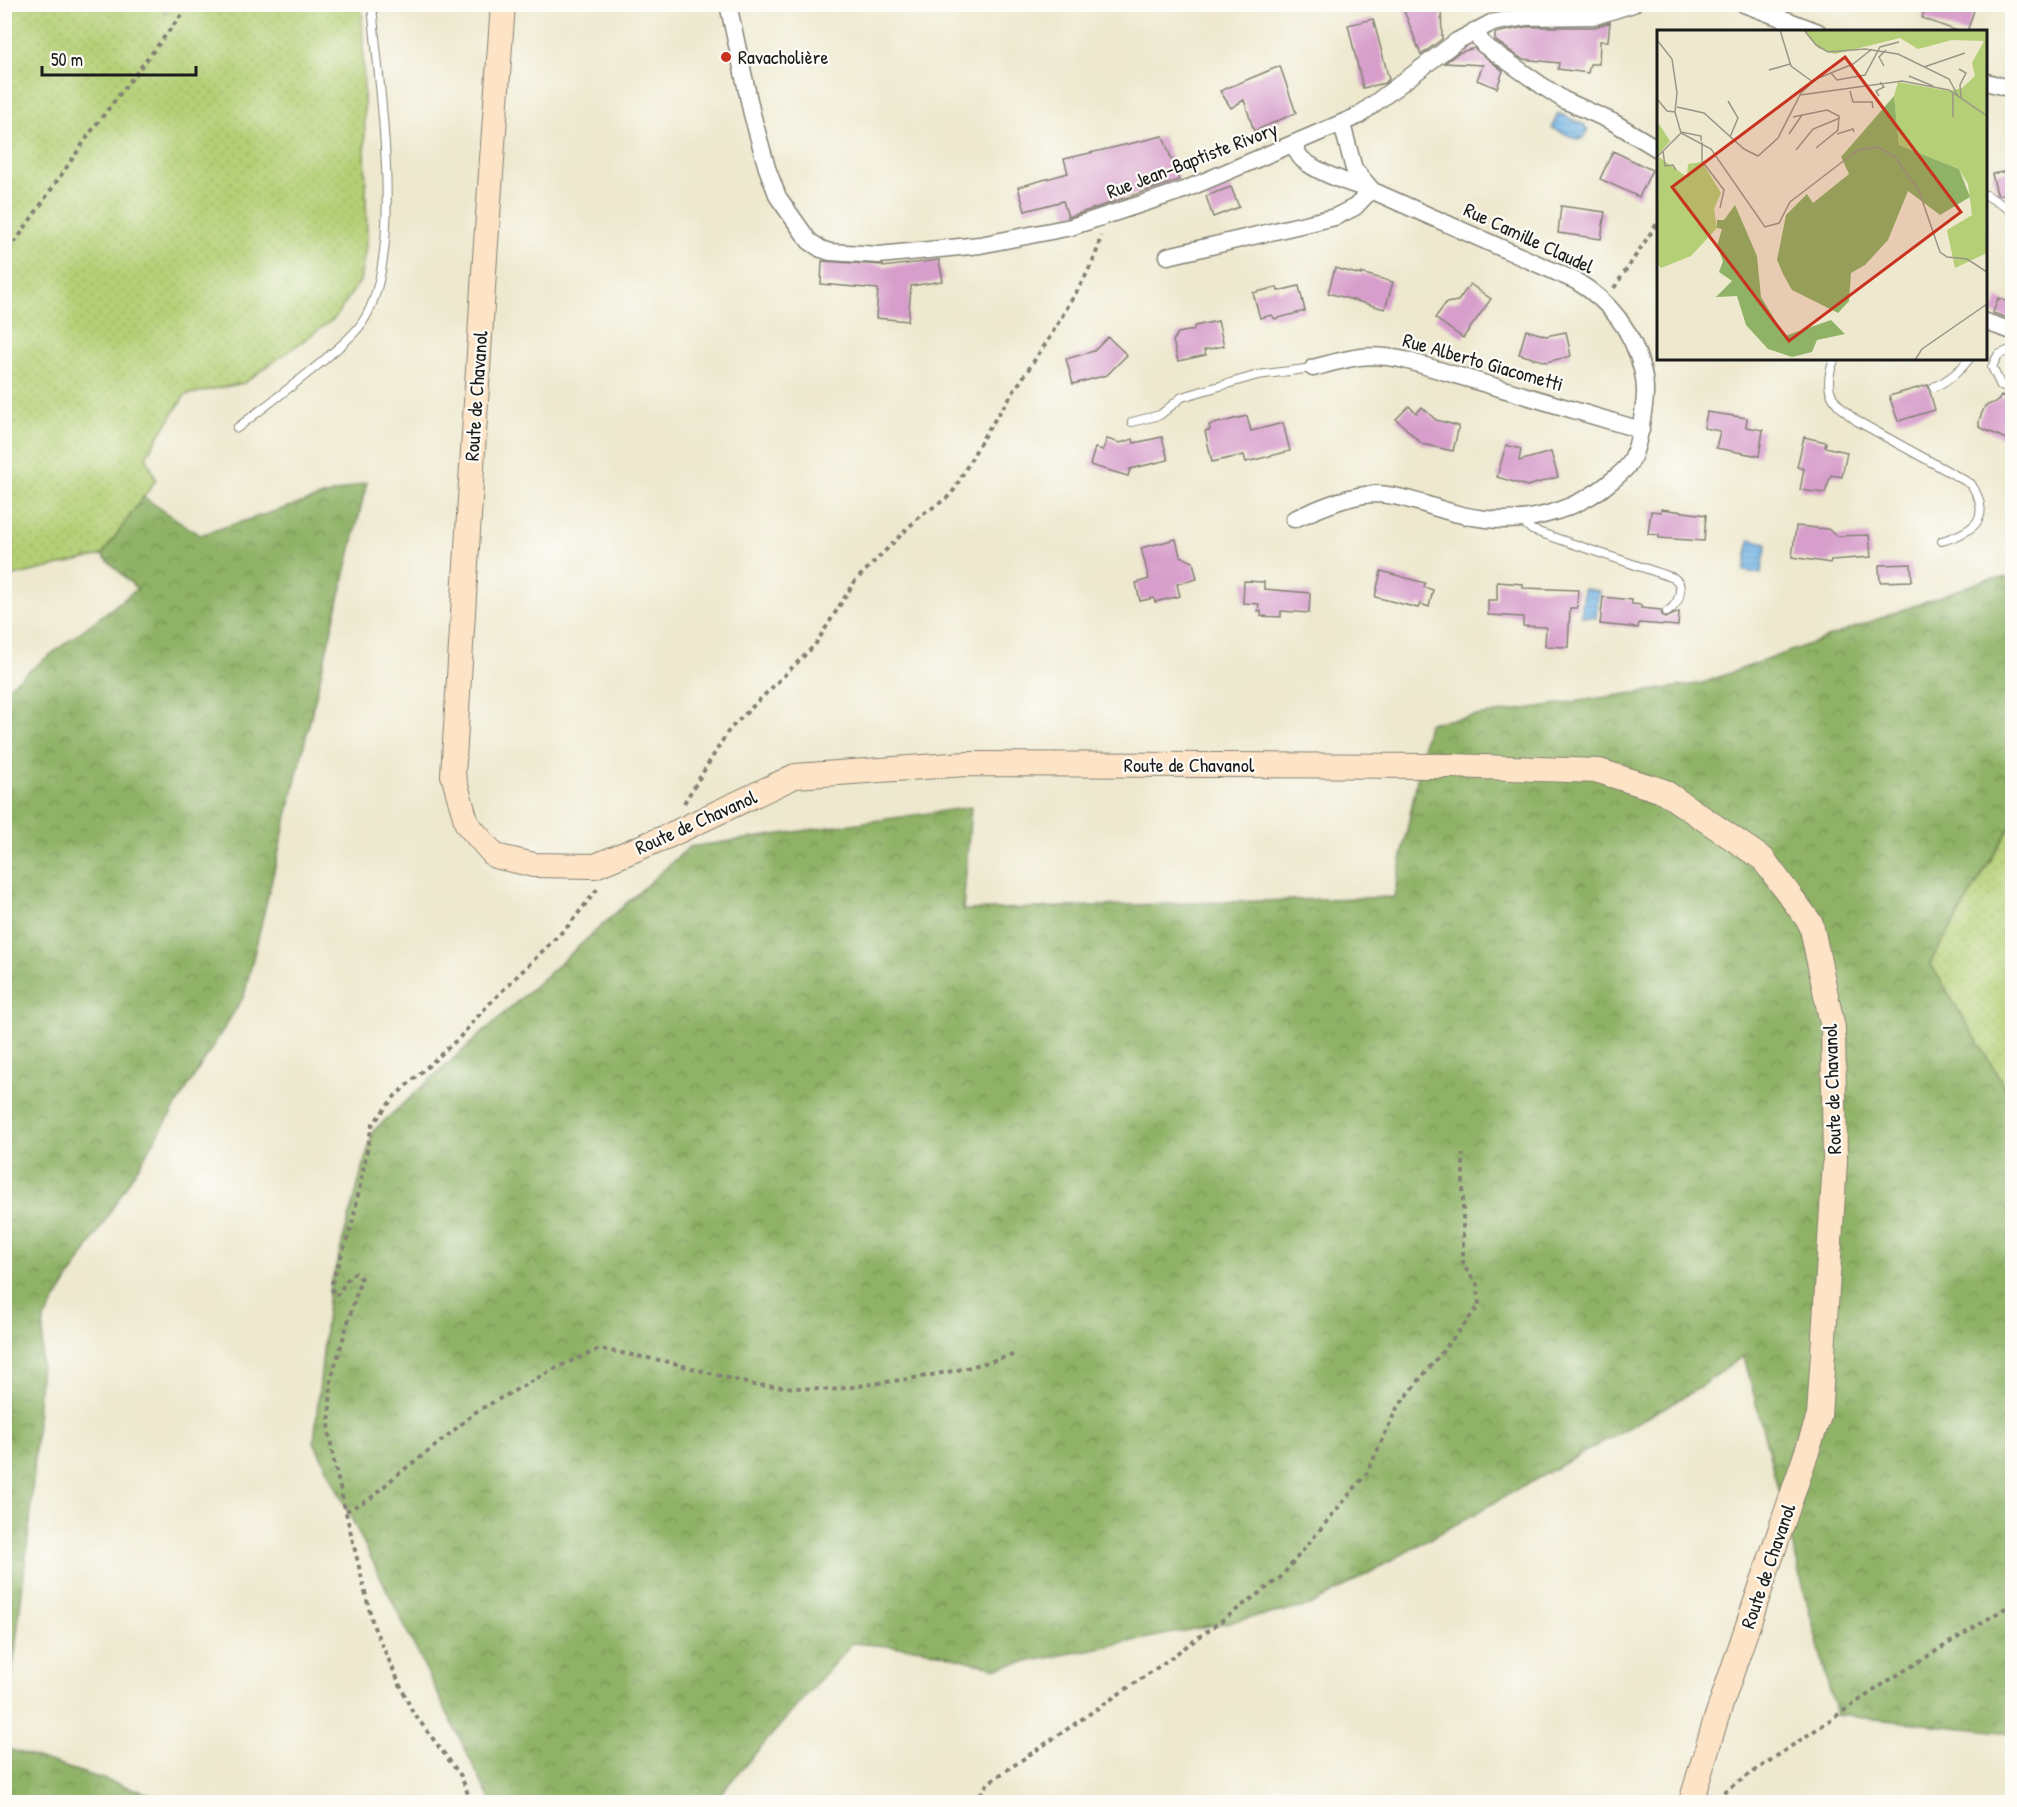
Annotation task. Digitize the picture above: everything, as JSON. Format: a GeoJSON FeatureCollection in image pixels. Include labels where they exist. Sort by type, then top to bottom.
{"type":"FeatureCollection","features":[{"type":"Feature","properties":{"kind":"street","name":"Route de Chavanol"},"geometry":{"type":"LineString","coordinates":[[503,4],[453,775],[467,824],[495,856],[534,865],[595,866],[668,836],[795,776],[966,764],[1451,766],[1599,771],[1663,791],[1763,859],[1811,924],[1833,1028],[1835,1162],[1819,1416],[1716,1719],[1691,1803]]}},
{"type":"Feature","properties":{"kind":"street","name":"Rue Jean-Baptiste Rivory"},"geometry":{"type":"LineString","coordinates":[[728,4],[752,114],[767,168],[778,196],[794,222],[809,241],[820,249],[830,252],[896,255],[980,245],[1071,227],[1184,190],[1358,116],[1428,62],[1474,31],[1491,23],[1553,15],[1594,16],[1633,4]]}},
{"type":"Feature","properties":{"kind":"street"},"geometry":{"type":"LineString","coordinates":[[1744,4],[1813,30]]}},
{"type":"Feature","properties":{"kind":"street"},"geometry":{"type":"LineString","coordinates":[[1474,31],[1484,45],[1564,100],[1613,122],[1657,148]]}},
{"type":"Feature","properties":{"kind":"street"},"geometry":{"type":"LineString","coordinates":[[1987,82],[2013,89]]}},
{"type":"Feature","properties":{"kind":"street","name":"Rue Camille Claudel"},"geometry":{"type":"LineString","coordinates":[[1342,124],[1354,169],[1371,190]]}},
{"type":"Feature","properties":{"kind":"street","name":"Rue Camille Claudel"},"geometry":{"type":"LineString","coordinates":[[1294,143],[1301,158],[1341,180],[1371,190],[1576,281],[1605,302],[1630,334],[1638,351],[1645,378],[1645,402],[1641,430],[1630,464],[1604,488],[1584,501],[1560,510],[1524,518],[1490,519],[1462,515],[1398,497],[1378,494],[1345,499],[1294,519]]}},
{"type":"Feature","properties":{"kind":"street"},"geometry":{"type":"LineString","coordinates":[[1168,256],[1335,217],[1355,207],[1371,190]]}},
{"type":"Feature","properties":{"kind":"street"},"geometry":{"type":"LineString","coordinates":[[1987,322],[2013,331]]}},
{"type":"Feature","properties":{"kind":"street","name":"Rue Alberto Giacometti"},"geometry":{"type":"LineString","coordinates":[[1313,368],[1360,356],[1382,355],[1641,430]]}},
{"type":"Feature","properties":{"kind":"lane"},"geometry":{"type":"LineString","coordinates":[[237,428],[347,340],[361,326],[377,293],[382,270],[386,183],[372,4]]}},
{"type":"Feature","properties":{"kind":"lane"},"geometry":{"type":"LineString","coordinates":[[1514,19],[1514,14],[1527,4]]}},
{"type":"Feature","properties":{"kind":"lane"},"geometry":{"type":"LineString","coordinates":[[1987,196],[2013,212]]}},
{"type":"Feature","properties":{"kind":"lane"},"geometry":{"type":"LineString","coordinates":[[2013,350],[1998,355],[1992,367],[2001,386],[2013,390]]}},
{"type":"Feature","properties":{"kind":"lane"},"geometry":{"type":"LineString","coordinates":[[1834,360],[1827,382],[1832,397],[1842,410],[1857,421],[1971,484],[1980,498],[1981,511],[1977,523],[1970,531],[1942,541]]}},
{"type":"Feature","properties":{"kind":"lane"},"geometry":{"type":"LineString","coordinates":[[1934,387],[1956,373],[1968,360]]}},
{"type":"Feature","properties":{"kind":"lane"},"geometry":{"type":"LineString","coordinates":[[1132,422],[1160,415],[1182,397],[1258,375],[1313,368]]}},
{"type":"Feature","properties":{"kind":"lane"},"geometry":{"type":"LineString","coordinates":[[1524,518],[1524,523],[1532,530],[1674,578],[1679,583],[1679,595],[1676,604],[1667,612]]}},
{"type":"Feature","properties":{"kind":"path"},"geometry":{"type":"LineString","coordinates":[[4,258],[95,126],[190,4]]}},
{"type":"Feature","properties":{"kind":"path"},"geometry":{"type":"LineString","coordinates":[[668,836],[684,804],[729,730],[815,645],[855,581],[919,517],[947,498],[954,490],[984,436],[1048,340],[1084,279],[1101,242],[1097,219]]}},
{"type":"Feature","properties":{"kind":"path"},"geometry":{"type":"LineString","coordinates":[[1605,302],[1657,225]]}},
{"type":"Feature","properties":{"kind":"path"},"geometry":{"type":"LineString","coordinates":[[471,1803],[462,1776],[412,1711],[373,1625],[331,1448],[329,1409],[331,1379],[362,1279],[355,1273],[344,1282],[338,1294],[333,1295],[332,1283],[352,1226],[372,1125],[395,1096],[459,1038],[488,1005],[569,925],[609,874],[619,856]]}},
{"type":"Feature","properties":{"kind":"path"},"geometry":{"type":"LineString","coordinates":[[975,1803],[988,1783],[1154,1670],[1280,1578],[1367,1473],[1396,1408],[1479,1306],[1478,1286],[1463,1265],[1463,1154]]}},
{"type":"Feature","properties":{"kind":"path"},"geometry":{"type":"LineString","coordinates":[[346,1511],[371,1498],[477,1411],[560,1366],[600,1350],[657,1359],[754,1385],[831,1390],[963,1369],[1013,1355]]}},
{"type":"Feature","properties":{"kind":"path"},"geometry":{"type":"LineString","coordinates":[[1708,1803],[1891,1679],[2013,1604]]}},
{"type":"Feature","properties":{"kind":"green space"},"geometry":{"type":"Polygon","coordinates":[[[173,4],[362,5],[367,240],[360,281],[335,318],[244,383],[185,395],[146,456],[156,480],[102,555],[5,578],[4,5],[162,5],[165,14],[173,4]]]}},
{"type":"Feature","properties":{"kind":"green space"},"geometry":{"type":"Polygon","coordinates":[[[367,482],[244,996],[44,1319],[30,1523],[5,1736],[5,689],[137,589],[102,555],[143,497],[200,535],[367,482]]]}},
{"type":"Feature","properties":{"kind":"green space"},"geometry":{"type":"Polygon","coordinates":[[[2012,577],[2012,824],[1930,963],[2012,1099],[2012,1733],[1836,1715],[1744,1356],[1692,1392],[1310,1606],[996,1668],[923,1649],[852,1643],[713,1802],[491,1802],[314,1442],[329,1291],[373,1131],[689,847],[971,807],[963,910],[1394,897],[1428,723],[1703,683],[1987,579],[2012,577]]]}},
{"type":"Feature","properties":{"kind":"green space"},"geometry":{"type":"Polygon","coordinates":[[[2012,824],[2012,1099],[1930,963],[2012,824]]]}},
{"type":"Feature","properties":{"kind":"green space"},"geometry":{"type":"Polygon","coordinates":[[[5,1748],[175,1802],[5,1802],[5,1748]]]}},
{"type":"Feature","properties":{"kind":"water"},"geometry":{"type":"Polygon","coordinates":[[[1558,113],[1585,125],[1584,127],[1588,129],[1583,139],[1580,137],[1579,140],[1552,128],[1558,113]]]}},
{"type":"Feature","properties":{"kind":"water"},"geometry":{"type":"Polygon","coordinates":[[[1750,539],[1767,543],[1761,574],[1744,571],[1750,539]]]}},
{"type":"Feature","properties":{"kind":"water"},"geometry":{"type":"Polygon","coordinates":[[[1584,589],[1599,591],[1596,618],[1581,616],[1584,589]]]}},
{"type":"Feature","properties":{"kind":"building"},"geometry":{"type":"Polygon","coordinates":[[[1410,4],[1441,7],[1442,39],[1421,55],[1403,8],[1410,8],[1410,4]]]}},
{"type":"Feature","properties":{"kind":"building"},"geometry":{"type":"Polygon","coordinates":[[[1926,4],[1976,4],[1968,30],[1955,30],[1922,18],[1926,4]]]}},
{"type":"Feature","properties":{"kind":"building"},"geometry":{"type":"Polygon","coordinates":[[[1373,19],[1389,79],[1385,83],[1363,88],[1348,25],[1373,19]]]}},
{"type":"Feature","properties":{"kind":"building"},"geometry":{"type":"Polygon","coordinates":[[[1610,22],[1608,41],[1600,41],[1599,64],[1590,64],[1588,73],[1558,69],[1559,63],[1522,59],[1495,40],[1495,33],[1526,27],[1595,27],[1610,22]]]}},
{"type":"Feature","properties":{"kind":"building"},"geometry":{"type":"Polygon","coordinates":[[[1474,48],[1503,71],[1497,88],[1477,80],[1483,65],[1445,63],[1458,53],[1474,48]]]}},
{"type":"Feature","properties":{"kind":"building"},"geometry":{"type":"Polygon","coordinates":[[[1280,66],[1296,113],[1254,131],[1244,100],[1231,108],[1220,91],[1280,66]]]}},
{"type":"Feature","properties":{"kind":"building"},"geometry":{"type":"Polygon","coordinates":[[[1163,136],[1179,180],[1068,217],[1063,201],[1025,211],[1018,187],[1068,173],[1064,159],[1163,136]]]}},
{"type":"Feature","properties":{"kind":"building"},"geometry":{"type":"Polygon","coordinates":[[[1613,151],[1652,170],[1639,197],[1600,179],[1613,151]]]}},
{"type":"Feature","properties":{"kind":"building"},"geometry":{"type":"Polygon","coordinates":[[[2013,170],[2013,192],[1997,194],[1992,174],[2013,170]]]}},
{"type":"Feature","properties":{"kind":"building"},"geometry":{"type":"Polygon","coordinates":[[[1231,187],[1239,207],[1213,217],[1206,196],[1231,187]]]}},
{"type":"Feature","properties":{"kind":"building"},"geometry":{"type":"Polygon","coordinates":[[[1561,206],[1605,212],[1601,239],[1558,233],[1561,206]]]}},
{"type":"Feature","properties":{"kind":"building"},"geometry":{"type":"Polygon","coordinates":[[[939,260],[943,281],[911,286],[908,321],[876,318],[878,289],[821,284],[822,261],[883,265],[883,267],[939,260]]]}},
{"type":"Feature","properties":{"kind":"building"},"geometry":{"type":"Polygon","coordinates":[[[1335,268],[1393,282],[1385,309],[1328,293],[1335,268]]]}},
{"type":"Feature","properties":{"kind":"building"},"geometry":{"type":"Polygon","coordinates":[[[1470,284],[1491,299],[1463,338],[1435,318],[1446,303],[1458,301],[1470,284]]]}},
{"type":"Feature","properties":{"kind":"building"},"geometry":{"type":"Polygon","coordinates":[[[1299,286],[1305,311],[1275,319],[1272,315],[1260,318],[1253,293],[1277,287],[1278,291],[1299,286]]]}},
{"type":"Feature","properties":{"kind":"building"},"geometry":{"type":"Polygon","coordinates":[[[1998,298],[2013,304],[2013,320],[1993,313],[1998,298]]]}},
{"type":"Feature","properties":{"kind":"building"},"geometry":{"type":"Polygon","coordinates":[[[1218,321],[1224,346],[1204,350],[1206,355],[1178,361],[1173,341],[1178,333],[1193,330],[1195,326],[1218,321]]]}},
{"type":"Feature","properties":{"kind":"building"},"geometry":{"type":"Polygon","coordinates":[[[1526,330],[1546,336],[1566,332],[1571,356],[1546,362],[1519,354],[1526,330]]]}},
{"type":"Feature","properties":{"kind":"building"},"geometry":{"type":"Polygon","coordinates":[[[1108,337],[1127,355],[1107,375],[1073,384],[1066,359],[1094,351],[1108,337]]]}},
{"type":"Feature","properties":{"kind":"building"},"geometry":{"type":"Polygon","coordinates":[[[1928,385],[1935,410],[1898,421],[1889,396],[1928,385]]]}},
{"type":"Feature","properties":{"kind":"building"},"geometry":{"type":"Polygon","coordinates":[[[2001,396],[2013,401],[2013,442],[1979,427],[1979,420],[1985,406],[1998,401],[2001,396]]]}},
{"type":"Feature","properties":{"kind":"building"},"geometry":{"type":"Polygon","coordinates":[[[1409,406],[1416,413],[1422,407],[1436,420],[1459,426],[1453,451],[1422,444],[1396,419],[1409,406]]]}},
{"type":"Feature","properties":{"kind":"building"},"geometry":{"type":"Polygon","coordinates":[[[1707,412],[1747,418],[1746,427],[1763,430],[1759,456],[1716,448],[1720,431],[1704,428],[1707,412]]]}},
{"type":"Feature","properties":{"kind":"building"},"geometry":{"type":"Polygon","coordinates":[[[1247,416],[1251,431],[1283,423],[1290,451],[1246,462],[1244,455],[1212,462],[1205,431],[1210,430],[1209,425],[1247,416]]]}},
{"type":"Feature","properties":{"kind":"building"},"geometry":{"type":"Polygon","coordinates":[[[1162,437],[1168,460],[1130,469],[1128,476],[1090,465],[1095,448],[1103,450],[1107,439],[1120,443],[1133,439],[1134,443],[1162,437]]]}},
{"type":"Feature","properties":{"kind":"building"},"geometry":{"type":"Polygon","coordinates":[[[1804,437],[1826,442],[1825,447],[1847,452],[1842,477],[1831,475],[1825,493],[1800,490],[1804,469],[1797,467],[1804,437]]]}},
{"type":"Feature","properties":{"kind":"building"},"geometry":{"type":"Polygon","coordinates":[[[1506,445],[1521,449],[1519,461],[1551,452],[1558,477],[1527,486],[1497,477],[1506,445]]]}},
{"type":"Feature","properties":{"kind":"building"},"geometry":{"type":"Polygon","coordinates":[[[1661,509],[1706,515],[1704,541],[1659,538],[1659,535],[1648,534],[1651,511],[1661,512],[1661,509]]]}},
{"type":"Feature","properties":{"kind":"building"},"geometry":{"type":"Polygon","coordinates":[[[1796,526],[1828,529],[1836,536],[1869,535],[1871,557],[1831,560],[1830,563],[1792,557],[1796,526]]]}},
{"type":"Feature","properties":{"kind":"building"},"geometry":{"type":"Polygon","coordinates":[[[1176,539],[1180,556],[1193,562],[1197,579],[1177,584],[1180,596],[1155,602],[1154,598],[1140,601],[1136,583],[1149,579],[1141,548],[1176,539]]]}},
{"type":"Feature","properties":{"kind":"building"},"geometry":{"type":"Polygon","coordinates":[[[1911,564],[1912,581],[1880,582],[1879,565],[1911,564]]]}},
{"type":"Feature","properties":{"kind":"building"},"geometry":{"type":"Polygon","coordinates":[[[1381,571],[1425,583],[1424,587],[1433,590],[1429,607],[1420,604],[1418,608],[1375,597],[1381,571]]]}},
{"type":"Feature","properties":{"kind":"building"},"geometry":{"type":"Polygon","coordinates":[[[1244,581],[1264,582],[1264,589],[1310,593],[1309,613],[1281,611],[1281,617],[1261,616],[1261,611],[1258,611],[1259,604],[1243,603],[1244,581]]]}},
{"type":"Feature","properties":{"kind":"building"},"geometry":{"type":"Polygon","coordinates":[[[1497,582],[1523,584],[1523,588],[1578,590],[1577,608],[1570,608],[1568,647],[1545,646],[1546,627],[1523,626],[1523,617],[1488,615],[1488,600],[1497,600],[1497,582]]]}},
{"type":"Feature","properties":{"kind":"building"},"geometry":{"type":"Polygon","coordinates":[[[1603,597],[1632,600],[1632,604],[1641,605],[1641,608],[1661,610],[1665,618],[1679,612],[1678,626],[1639,623],[1638,628],[1600,624],[1603,597]]]}},
{"type":"Feature","properties":{"kind":"place","name":"Ravacholière"},"geometry":{"type":"Point","coordinates":[726,57]}}]}
